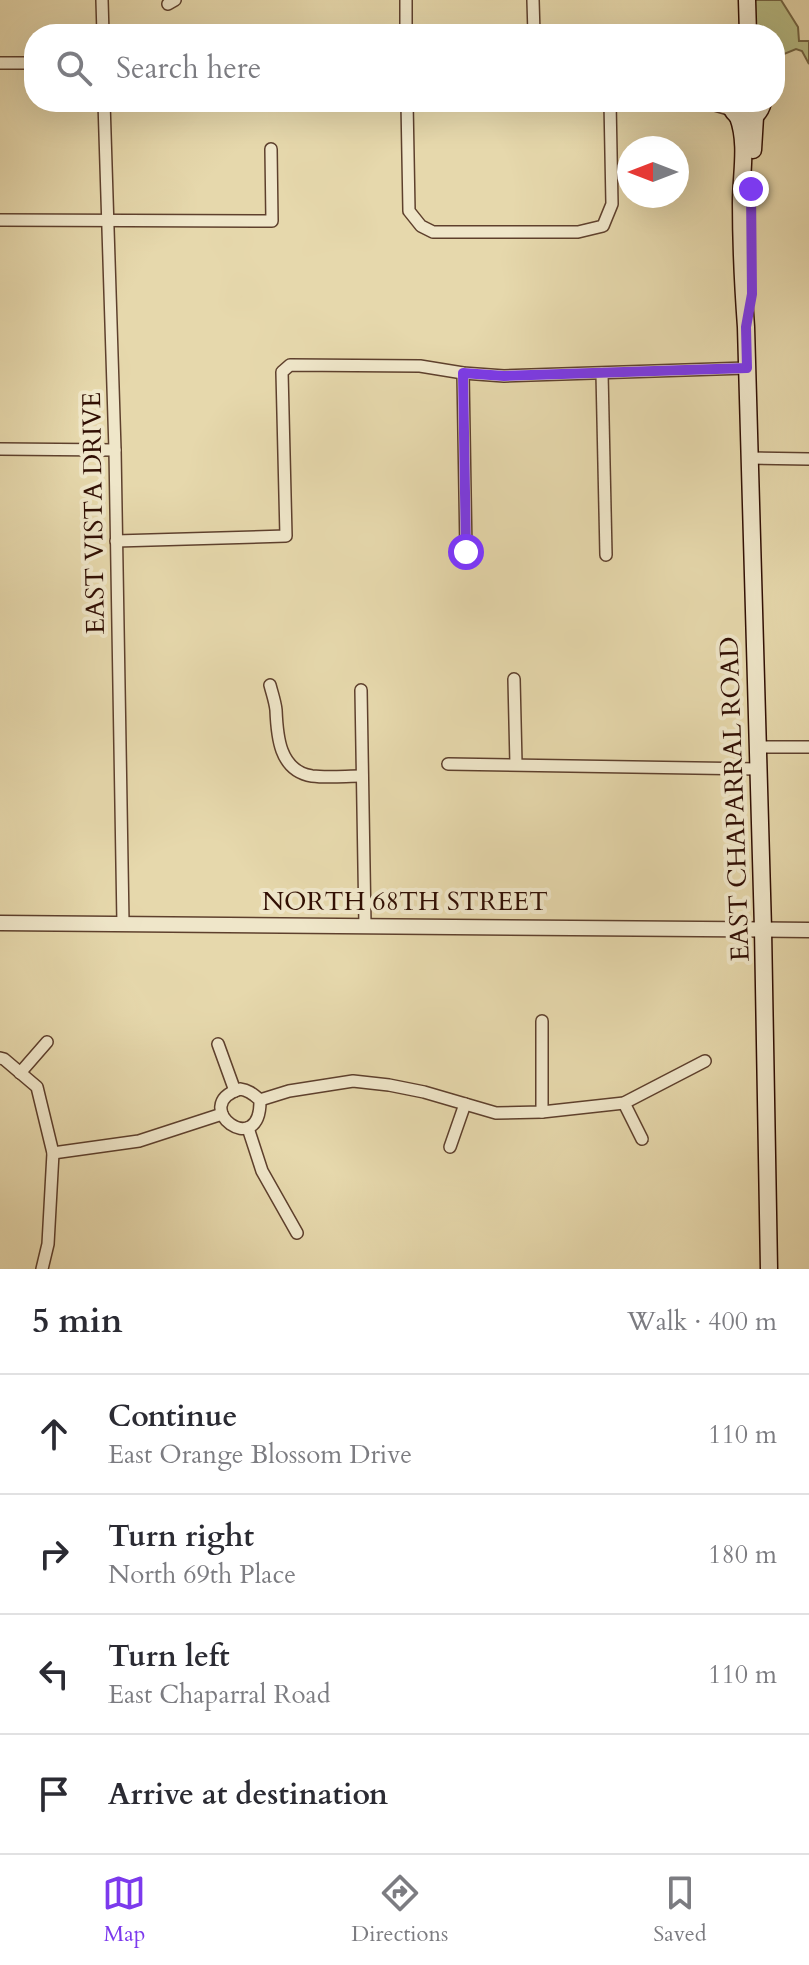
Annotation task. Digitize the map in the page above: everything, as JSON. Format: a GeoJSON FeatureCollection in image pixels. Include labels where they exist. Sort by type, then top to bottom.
{"type":"FeatureCollection","features":[{"type":"Feature","properties":{"kind":"main road"},"geometry":{"type":"LineString","coordinates":[[736,0],[736,24]]}},
{"type":"Feature","properties":{"kind":"main road"},"geometry":{"type":"LineString","coordinates":[[747,0],[748,24]]}},
{"type":"Feature","properties":{"kind":"main road","name":"EAST CHAPARRAL ROAD"},"geometry":{"type":"LineString","coordinates":[[743,112],[741,202],[763,929],[769,1269]]}},
{"type":"Feature","properties":{"kind":"street"},"geometry":{"type":"LineString","coordinates":[[102,0],[103,24]]}},
{"type":"Feature","properties":{"kind":"street"},"geometry":{"type":"LineString","coordinates":[[406,0],[406,24]]}},
{"type":"Feature","properties":{"kind":"street"},"geometry":{"type":"LineString","coordinates":[[533,0],[534,24]]}},
{"type":"Feature","properties":{"kind":"street"},"geometry":{"type":"LineString","coordinates":[[0,63],[24,63]]}},
{"type":"Feature","properties":{"kind":"street","name":"EAST VISTA DRIVE"},"geometry":{"type":"LineString","coordinates":[[104,112],[115,450],[123,923]]}},
{"type":"Feature","properties":{"kind":"street"},"geometry":{"type":"LineString","coordinates":[[407,112],[409,211],[421,226],[433,232],[578,232],[603,226],[612,204],[610,112]]}},
{"type":"Feature","properties":{"kind":"street"},"geometry":{"type":"LineString","coordinates":[[0,220],[272,221],[271,149]]}},
{"type":"Feature","properties":{"kind":"street"},"geometry":{"type":"LineString","coordinates":[[116,541],[286,536],[282,372],[290,365],[420,366],[504,376],[747,368]]}},
{"type":"Feature","properties":{"kind":"street"},"geometry":{"type":"LineString","coordinates":[[463,373],[466,552]]}},
{"type":"Feature","properties":{"kind":"street"},"geometry":{"type":"LineString","coordinates":[[602,373],[606,555]]}},
{"type":"Feature","properties":{"kind":"street"},"geometry":{"type":"LineString","coordinates":[[0,449],[115,450]]}},
{"type":"Feature","properties":{"kind":"street"},"geometry":{"type":"LineString","coordinates":[[749,458],[809,459]]}},
{"type":"Feature","properties":{"kind":"street"},"geometry":{"type":"LineString","coordinates":[[514,679],[516,764]]}},
{"type":"Feature","properties":{"kind":"street"},"geometry":{"type":"LineString","coordinates":[[270,685],[276,706],[278,741],[286,759],[297,771],[313,776],[362,776]]}},
{"type":"Feature","properties":{"kind":"street"},"geometry":{"type":"LineString","coordinates":[[361,690],[365,925]]}},
{"type":"Feature","properties":{"kind":"street"},"geometry":{"type":"LineString","coordinates":[[757,747],[809,747]]}},
{"type":"Feature","properties":{"kind":"street"},"geometry":{"type":"LineString","coordinates":[[448,764],[757,769]]}},
{"type":"Feature","properties":{"kind":"street","name":"NORTH 68TH STREET"},"geometry":{"type":"LineString","coordinates":[[0,923],[809,930]]}},
{"type":"Feature","properties":{"kind":"street"},"geometry":{"type":"LineString","coordinates":[[542,1021],[542,1112]]}},
{"type":"Feature","properties":{"kind":"street"},"geometry":{"type":"LineString","coordinates":[[20,1073],[47,1042]]}},
{"type":"Feature","properties":{"kind":"street"},"geometry":{"type":"LineString","coordinates":[[218,1044],[235,1091]]}},
{"type":"Feature","properties":{"kind":"street"},"geometry":{"type":"LineString","coordinates":[[0,1058],[37,1087],[53,1153],[48,1244],[42,1269]]}},
{"type":"Feature","properties":{"kind":"street"},"geometry":{"type":"LineString","coordinates":[[260,1100],[289,1091],[353,1081],[424,1092],[496,1113],[542,1112],[624,1103],[705,1061]]}},
{"type":"Feature","properties":{"kind":"street"},"geometry":{"type":"LineString","coordinates":[[247,1090],[260,1100],[260,1115],[248,1128],[231,1126],[225,1121],[223,1101],[230,1092],[247,1090]]}},
{"type":"Feature","properties":{"kind":"street"},"geometry":{"type":"LineString","coordinates":[[624,1103],[642,1139]]}},
{"type":"Feature","properties":{"kind":"street"},"geometry":{"type":"LineString","coordinates":[[450,1147],[465,1104]]}},
{"type":"Feature","properties":{"kind":"street"},"geometry":{"type":"LineString","coordinates":[[53,1153],[139,1141],[222,1114]]}},
{"type":"Feature","properties":{"kind":"street"},"geometry":{"type":"LineString","coordinates":[[248,1128],[262,1171],[297,1233]]}},
{"type":"Feature","properties":{"kind":"green space"},"geometry":{"type":"Polygon","coordinates":[[[755,0],[781,0],[798,27],[799,41],[809,41],[809,64],[802,51],[796,49],[785,54],[785,24],[755,24],[755,0]]]}},
{"type":"Feature","properties":{"kind":"route"},"geometry":{"type":"LineString","coordinates":[[466,552],[463,373],[504,376],[747,368],[746,327],[752,294],[751,189]]}}]}
